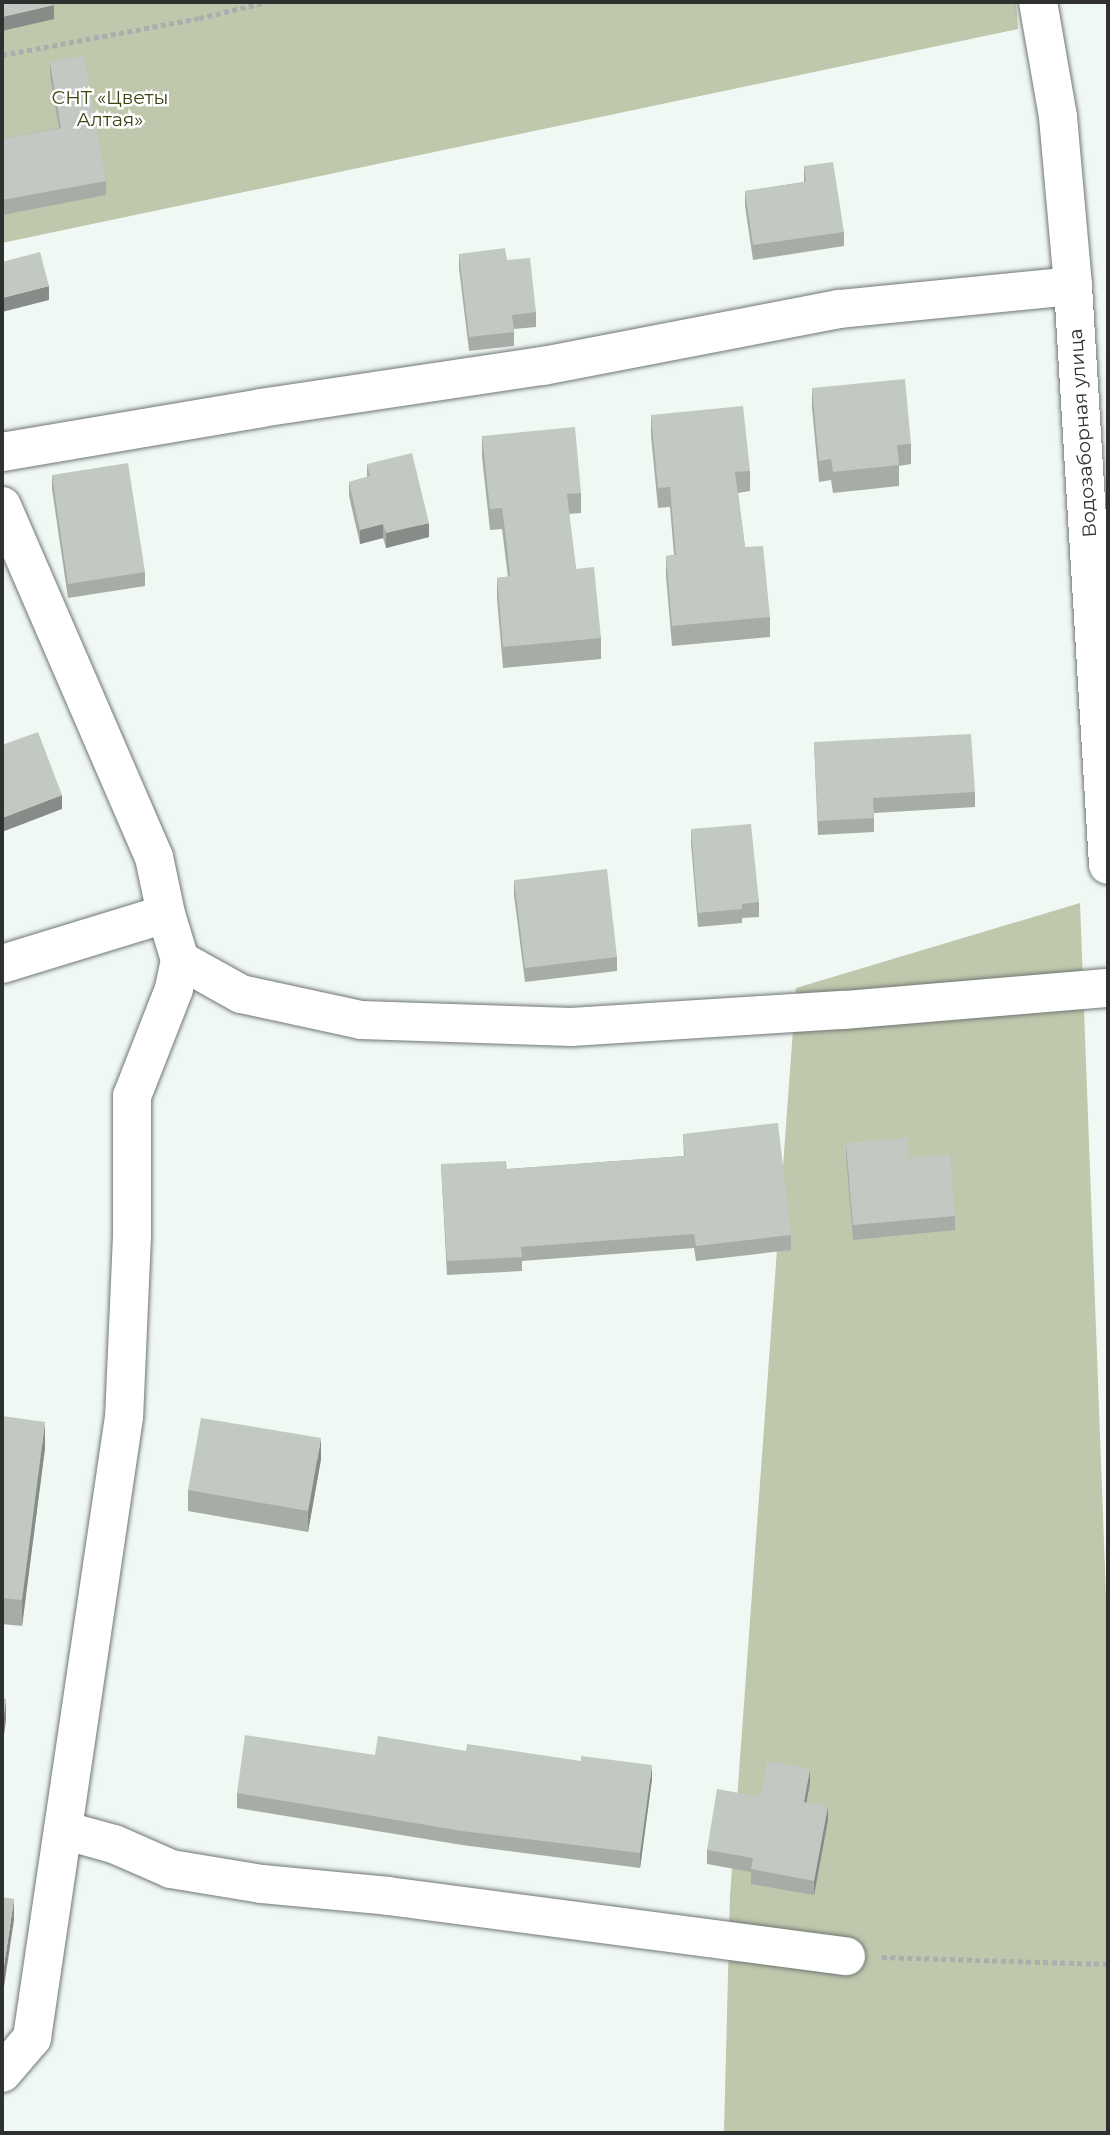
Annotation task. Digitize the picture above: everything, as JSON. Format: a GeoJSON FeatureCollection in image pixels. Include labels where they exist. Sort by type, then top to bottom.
{"type":"FeatureCollection","features":[{"type":"Feature","properties":{"kind":"street","name":"Водозаборная улица"},"geometry":{"type":"LineString","coordinates":[[1038,2],[1058,117],[1073,286],[1108,866]]}},
{"type":"Feature","properties":{"kind":"street"},"geometry":{"type":"LineString","coordinates":[[2,453],[261,408],[543,366],[839,309],[1073,286]]}},
{"type":"Feature","properties":{"kind":"street"},"geometry":{"type":"LineString","coordinates":[[2,506],[154,857],[166,915],[180,960],[174,989],[132,1096],[132,1236],[124,1417],[32,2038],[2,2073]]}},
{"type":"Feature","properties":{"kind":"street"},"geometry":{"type":"LineString","coordinates":[[2,964],[166,915]]}},
{"type":"Feature","properties":{"kind":"street"},"geometry":{"type":"LineString","coordinates":[[180,960],[241,994],[375,1021],[570,1027],[844,1010],[1108,988]]}},
{"type":"Feature","properties":{"kind":"street"},"geometry":{"type":"LineString","coordinates":[[63,1830],[114,1844],[171,1869],[262,1884],[388,1896],[846,1956]]}},
{"type":"Feature","properties":{"kind":"path"},"geometry":{"type":"LineString","coordinates":[[2,55],[267,2]]}},
{"type":"Feature","properties":{"kind":"path"},"geometry":{"type":"LineString","coordinates":[[846,1956],[1108,1964]]}},
{"type":"Feature","properties":{"kind":"green space","name":"СНТ «Цветы Алтая»"},"geometry":{"type":"Polygon","coordinates":[[[2,2],[1016,2],[1018,29],[2,243],[2,2]]]}},
{"type":"Feature","properties":{"kind":"green space"},"geometry":{"type":"Polygon","coordinates":[[[1080,903],[1108,1649],[1108,2133],[724,2133],[730,1896],[796,988],[1080,903]]]}},
{"type":"Feature","properties":{"kind":"building"},"geometry":{"type":"Polygon","coordinates":[[[2,2],[54,2],[54,5],[2,17],[2,2]]]}},
{"type":"Feature","properties":{"kind":"building"},"geometry":{"type":"Polygon","coordinates":[[[84,56],[106,181],[2,200],[2,139],[61,128],[50,62],[84,56]]]}},
{"type":"Feature","properties":{"kind":"building"},"geometry":{"type":"Polygon","coordinates":[[[833,162],[844,232],[753,245],[745,191],[806,182],[804,166],[833,162]]]}},
{"type":"Feature","properties":{"kind":"building"},"geometry":{"type":"Polygon","coordinates":[[[505,248],[507,260],[530,258],[536,312],[512,315],[514,332],[469,337],[459,254],[505,248]]]}},
{"type":"Feature","properties":{"kind":"building"},"geometry":{"type":"Polygon","coordinates":[[[40,252],[49,286],[2,298],[2,262],[40,252]]]}},
{"type":"Feature","properties":{"kind":"building"},"geometry":{"type":"Polygon","coordinates":[[[905,379],[911,444],[897,445],[899,465],[833,472],[831,459],[819,461],[812,388],[905,379]]]}},
{"type":"Feature","properties":{"kind":"building"},"geometry":{"type":"Polygon","coordinates":[[[743,406],[750,471],[735,472],[745,547],[763,546],[770,617],[672,626],[666,556],[676,555],[670,487],[658,488],[651,415],[743,406]]]}},
{"type":"Feature","properties":{"kind":"building"},"geometry":{"type":"Polygon","coordinates":[[[575,427],[581,493],[567,494],[576,569],[594,567],[601,638],[503,647],[497,578],[510,576],[502,508],[490,509],[482,436],[575,427]]]}},
{"type":"Feature","properties":{"kind":"building"},"geometry":{"type":"Polygon","coordinates":[[[412,453],[429,523],[386,533],[383,524],[360,530],[349,482],[370,476],[367,464],[412,453]]]}},
{"type":"Feature","properties":{"kind":"building"},"geometry":{"type":"Polygon","coordinates":[[[128,463],[145,572],[68,584],[52,475],[128,463]]]}},
{"type":"Feature","properties":{"kind":"building"},"geometry":{"type":"Polygon","coordinates":[[[38,732],[62,795],[2,818],[2,745],[38,732]]]}},
{"type":"Feature","properties":{"kind":"building"},"geometry":{"type":"Polygon","coordinates":[[[971,734],[975,792],[873,798],[874,818],[818,821],[814,742],[971,734]]]}},
{"type":"Feature","properties":{"kind":"building"},"geometry":{"type":"Polygon","coordinates":[[[751,824],[759,902],[742,904],[742,909],[698,913],[691,829],[751,824]]]}},
{"type":"Feature","properties":{"kind":"building"},"geometry":{"type":"Polygon","coordinates":[[[607,869],[617,957],[525,968],[514,880],[607,869]]]}},
{"type":"Feature","properties":{"kind":"building"},"geometry":{"type":"Polygon","coordinates":[[[778,1123],[791,1235],[696,1246],[694,1234],[521,1247],[522,1257],[447,1261],[441,1164],[506,1161],[507,1169],[685,1156],[683,1134],[778,1123]]]}},
{"type":"Feature","properties":{"kind":"building"},"geometry":{"type":"Polygon","coordinates":[[[907,1138],[909,1158],[950,1154],[955,1216],[853,1225],[846,1143],[907,1138]]]}},
{"type":"Feature","properties":{"kind":"building"},"geometry":{"type":"Polygon","coordinates":[[[2,1416],[45,1422],[22,1600],[2,1598],[2,1416]]]}},
{"type":"Feature","properties":{"kind":"building"},"geometry":{"type":"Polygon","coordinates":[[[201,1418],[321,1438],[308,1511],[188,1490],[201,1418]]]}},
{"type":"Feature","properties":{"kind":"building"},"geometry":{"type":"Polygon","coordinates":[[[2,1698],[6,1699],[2,1729],[2,1698]]]}},
{"type":"Feature","properties":{"kind":"building"},"geometry":{"type":"Polygon","coordinates":[[[245,1735],[375,1755],[378,1736],[466,1751],[467,1744],[581,1761],[581,1756],[652,1765],[640,1853],[462,1831],[237,1793],[245,1735]]]}},
{"type":"Feature","properties":{"kind":"building"},"geometry":{"type":"Polygon","coordinates":[[[767,1761],[810,1769],[804,1802],[828,1806],[814,1881],[751,1869],[753,1858],[707,1850],[717,1789],[761,1797],[767,1761]]]}},
{"type":"Feature","properties":{"kind":"building"},"geometry":{"type":"Polygon","coordinates":[[[2,1897],[14,1899],[2,1979],[2,1897]]]}}]}
